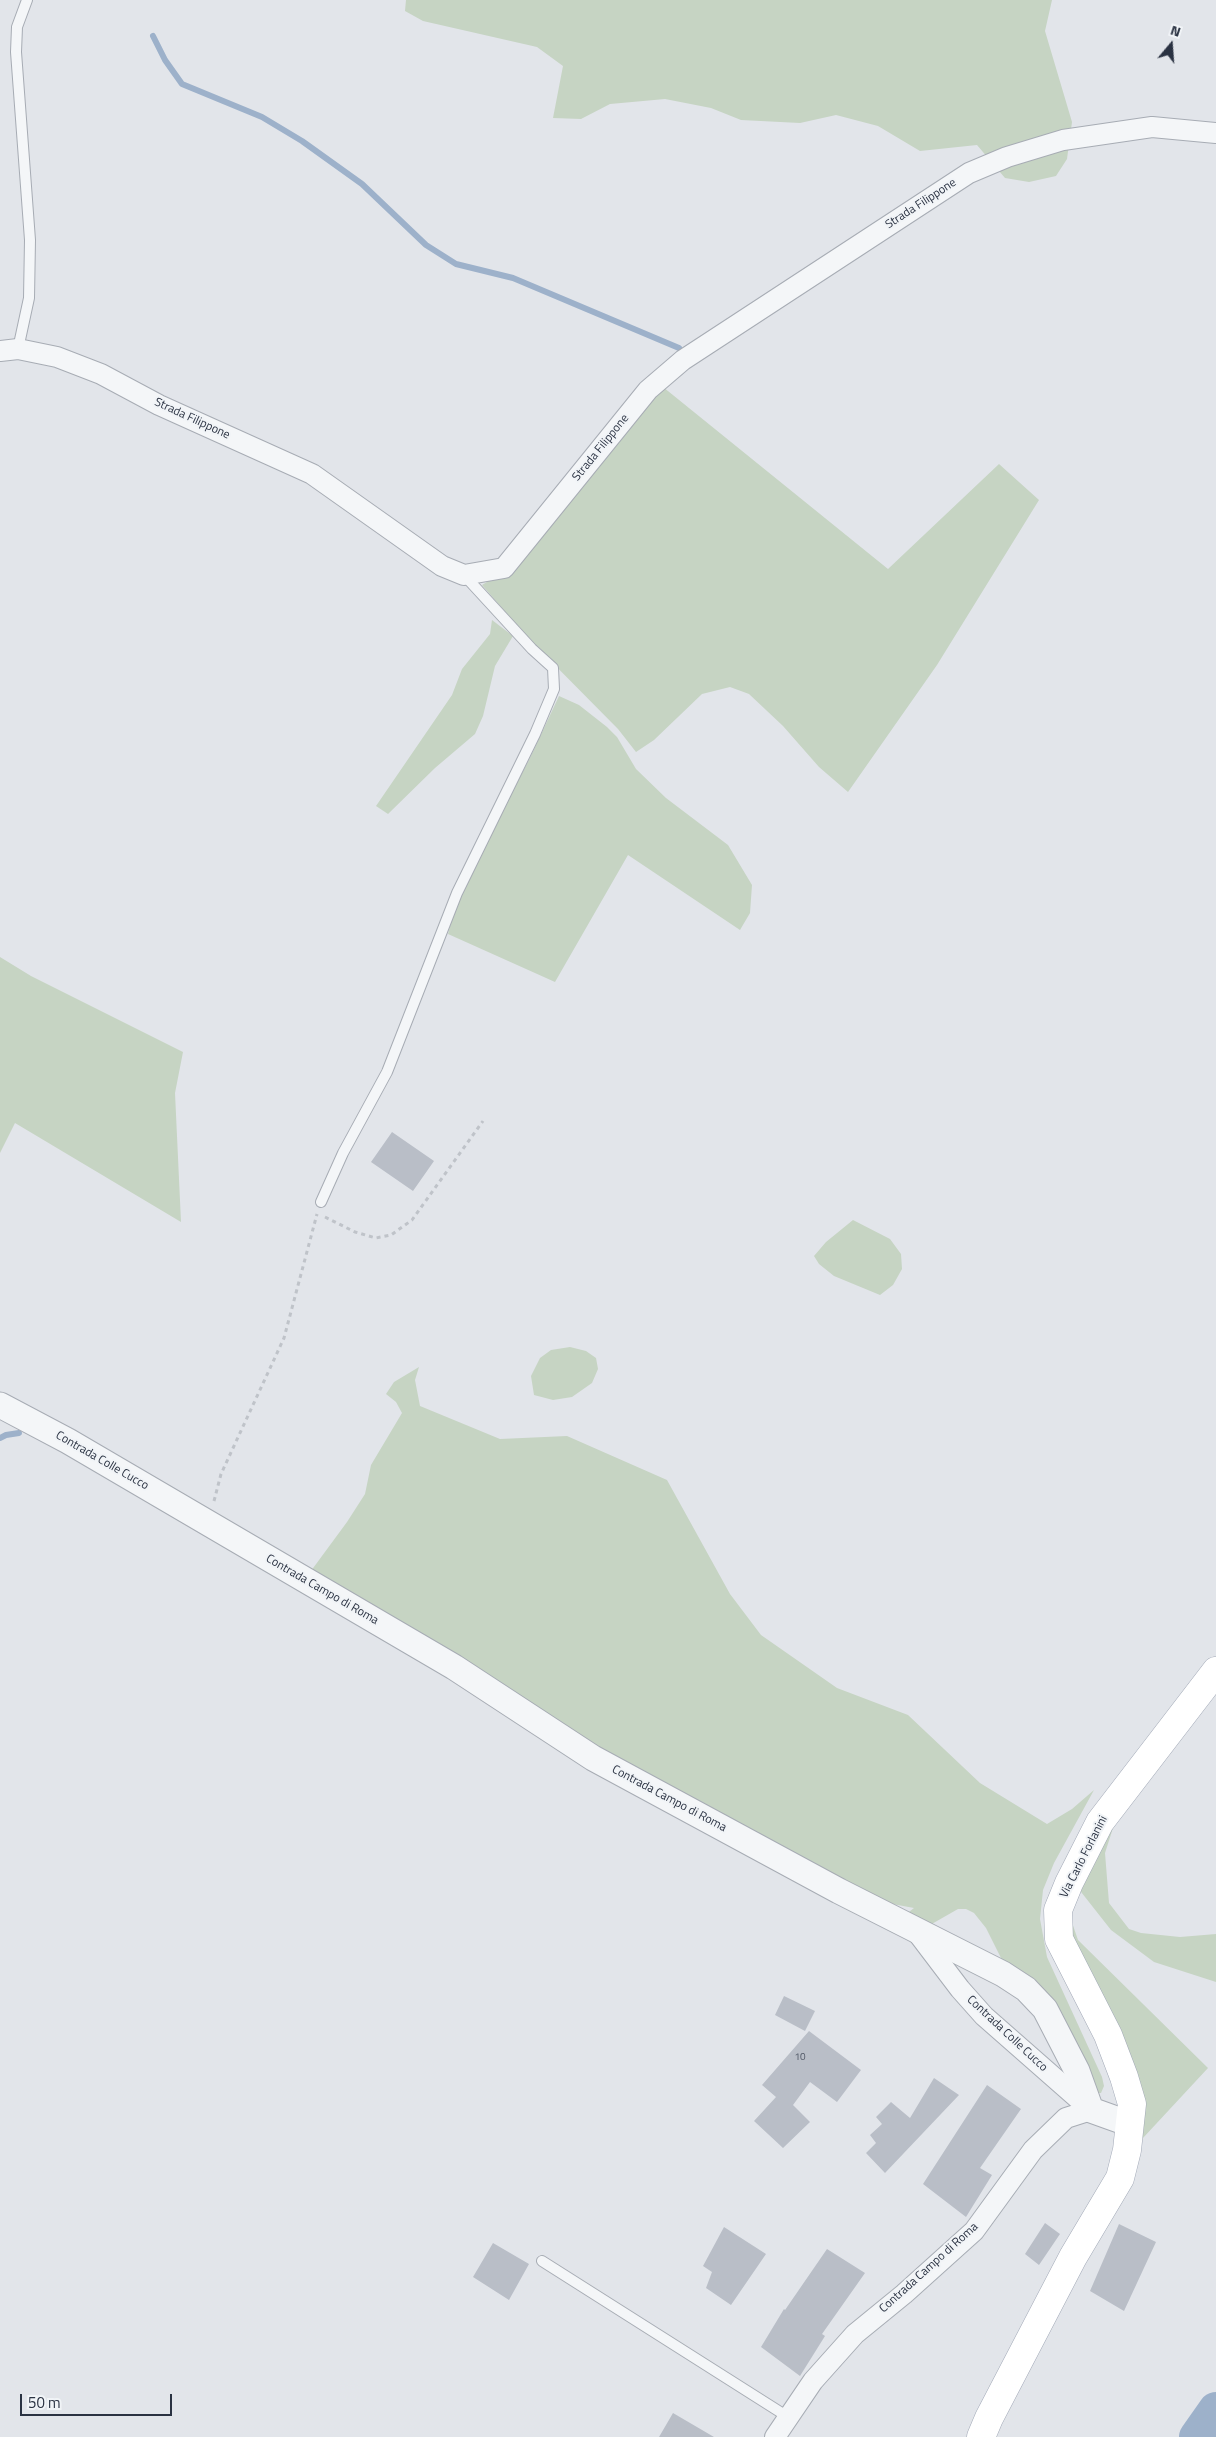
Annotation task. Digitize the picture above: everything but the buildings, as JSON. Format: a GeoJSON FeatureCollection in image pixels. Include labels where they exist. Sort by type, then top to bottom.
{"type":"FeatureCollection","features":[{"type":"Feature","properties":{"kind":"main road","name":"Via Carlo Forlanini"},"geometry":{"type":"LineString","coordinates":[[1130,2124],[1132,2104],[1124,2077],[1108,2035],[1060,1939],[1058,1910],[1069,1883],[1100,1822],[1216,1671]]}},
{"type":"Feature","properties":{"kind":"main road"},"geometry":{"type":"LineString","coordinates":[[982,2437],[989,2418],[1068,2266],[1120,2178],[1130,2124]]}},
{"type":"Feature","properties":{"kind":"street","name":"Strada Filippone"},"geometry":{"type":"LineString","coordinates":[[9,350],[57,357],[101,374],[159,405],[312,474],[442,566],[464,575],[504,568],[648,390],[683,360],[969,173],[1007,157],[1063,140],[1152,126],[1216,133]]}},
{"type":"Feature","properties":{"kind":"street","name":"Contrada Colle Cucco"},"geometry":{"type":"LineString","coordinates":[[0,1405],[68,1441],[204,1520]]}},
{"type":"Feature","properties":{"kind":"street","name":"Contrada Campo di Roma"},"geometry":{"type":"LineString","coordinates":[[204,1520],[454,1667],[593,1758],[839,1891],[912,1926],[1003,1974],[1026,1989],[1045,2008],[1078,2071],[1091,2110],[1066,2118],[1033,2150],[974,2231],[904,2294],[855,2334],[812,2381],[775,2437]]}},
{"type":"Feature","properties":{"kind":"street","name":"Contrada Colle Cucco"},"geometry":{"type":"LineString","coordinates":[[912,1926],[960,1990],[984,2016],[1091,2110]]}},
{"type":"Feature","properties":{"kind":"street"},"geometry":{"type":"LineString","coordinates":[[1091,2110],[1130,2124]]}},
{"type":"Feature","properties":{"kind":"lane"},"geometry":{"type":"LineString","coordinates":[[9,350],[29,298],[30,240],[16,52],[17,27],[27,0]]}},
{"type":"Feature","properties":{"kind":"lane"},"geometry":{"type":"LineString","coordinates":[[321,1202],[343,1153],[387,1072],[457,893],[536,734],[554,688],[552,668],[464,575]]}},
{"type":"Feature","properties":{"kind":"lane"},"geometry":{"type":"LineString","coordinates":[[542,2261],[788,2417]]}},
{"type":"Feature","properties":{"kind":"path"},"geometry":{"type":"LineString","coordinates":[[318,1213],[355,1232],[376,1238],[391,1234],[412,1220],[482,1121]]}},
{"type":"Feature","properties":{"kind":"path"},"geometry":{"type":"LineString","coordinates":[[204,1520],[221,1474],[284,1338],[321,1202]]}},
{"type":"Feature","properties":{"kind":"green space"},"geometry":{"type":"Polygon","coordinates":[[[406,0],[1052,0],[1045,31],[1072,122],[1067,159],[1056,176],[1029,182],[1005,178],[977,145],[920,151],[878,126],[836,115],[800,123],[741,120],[711,108],[665,99],[610,104],[581,119],[553,118],[563,66],[537,47],[423,21],[405,11],[406,0]]]}},
{"type":"Feature","properties":{"kind":"green space"},"geometry":{"type":"Polygon","coordinates":[[[663,387],[888,569],[999,464],[1039,500],[937,665],[848,792],[819,767],[783,726],[749,694],[730,687],[702,694],[654,740],[636,752],[618,729],[526,636],[482,585],[500,574],[623,424],[663,387]]]}},
{"type":"Feature","properties":{"kind":"green space"},"geometry":{"type":"Polygon","coordinates":[[[492,620],[513,636],[495,666],[483,716],[475,734],[435,768],[388,814],[376,806],[452,695],[462,669],[490,634],[492,620]]]}},
{"type":"Feature","properties":{"kind":"green space"},"geometry":{"type":"Polygon","coordinates":[[[559,696],[579,705],[607,727],[617,737],[636,769],[666,798],[728,845],[752,885],[750,913],[740,930],[628,855],[555,982],[448,934],[453,914],[468,876],[529,760],[559,696]]]}},
{"type":"Feature","properties":{"kind":"green space"},"geometry":{"type":"Polygon","coordinates":[[[0,957],[31,976],[183,1052],[175,1093],[181,1222],[15,1123],[0,1153],[0,957]]]}},
{"type":"Feature","properties":{"kind":"green space"},"geometry":{"type":"Polygon","coordinates":[[[853,1220],[890,1239],[901,1254],[902,1269],[893,1285],[880,1295],[834,1276],[819,1264],[814,1256],[826,1242],[853,1220]]]}},
{"type":"Feature","properties":{"kind":"green space"},"geometry":{"type":"Polygon","coordinates":[[[570,1347],[586,1351],[596,1358],[598,1369],[592,1383],[572,1397],[553,1400],[534,1395],[531,1376],[540,1358],[551,1350],[570,1347]]]}},
{"type":"Feature","properties":{"kind":"green space"},"geometry":{"type":"Polygon","coordinates":[[[419,1367],[415,1380],[420,1406],[500,1439],[567,1436],[667,1480],[730,1594],[761,1635],[837,1688],[908,1715],[980,1783],[1047,1824],[1072,1809],[1094,1790],[1054,1863],[1043,1890],[1040,1919],[1047,1957],[1102,2077],[1104,2086],[1101,2093],[1095,2093],[1015,1974],[1001,1958],[986,1928],[974,1913],[966,1909],[958,1909],[930,1925],[905,1915],[914,1908],[887,1903],[608,1757],[308,1575],[365,1494],[371,1465],[402,1413],[396,1402],[386,1394],[394,1382],[419,1367]]]}},
{"type":"Feature","properties":{"kind":"green space"},"geometry":{"type":"Polygon","coordinates":[[[1195,1718],[1113,1828],[1105,1853],[1109,1903],[1129,1929],[1141,1933],[1180,1937],[1216,1934],[1216,1982],[1154,1962],[1111,1930],[1074,1883],[1069,1914],[1078,1940],[1208,2068],[1143,2138],[1134,2132],[1131,2084],[1070,1948],[1064,1928],[1064,1907],[1073,1883],[1109,1822],[1130,1793],[1195,1718]]]}},
{"type":"Feature","properties":{"kind":"waterway"},"geometry":{"type":"LineString","coordinates":[[153,36],[165,60],[182,84],[262,117],[302,141],[362,184],[426,245],[456,264],[513,278],[679,348]]}},
{"type":"Feature","properties":{"kind":"waterway"},"geometry":{"type":"LineString","coordinates":[[0,1438],[19,1433]]}},
{"type":"Feature","properties":{"kind":"waterway"},"geometry":{"type":"LineString","coordinates":[[1197,2437],[1216,2410]]}}]}
